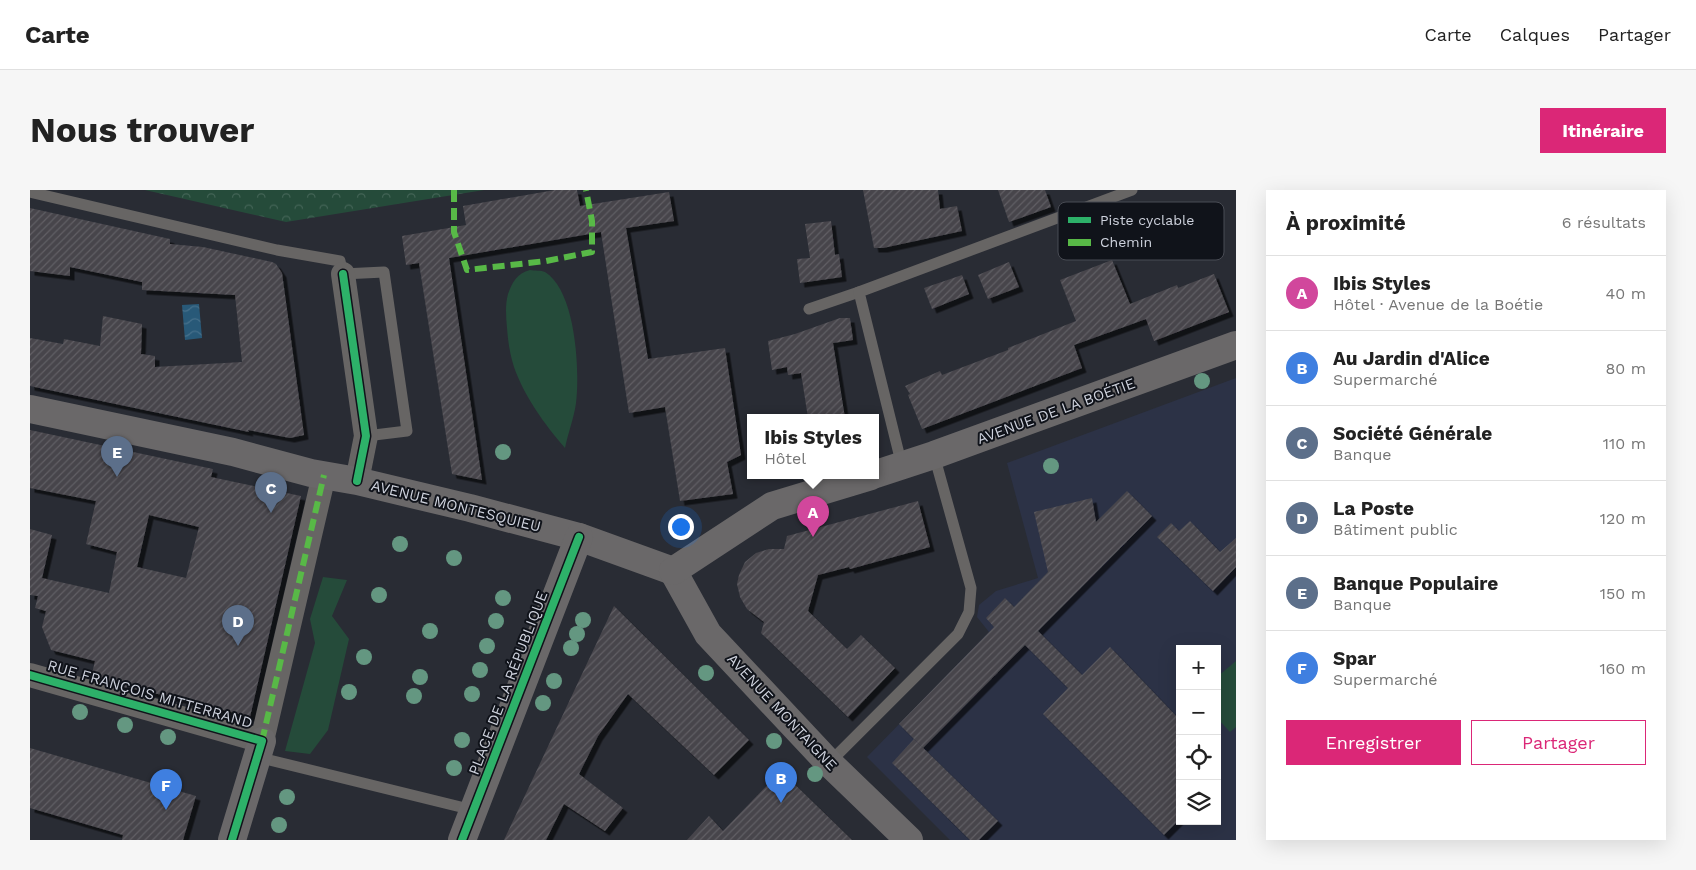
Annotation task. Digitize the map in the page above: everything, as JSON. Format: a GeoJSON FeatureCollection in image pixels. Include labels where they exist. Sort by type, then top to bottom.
{"type":"FeatureCollection","features":[{"type":"Feature","properties":{"kind":"main road","name":"AVENUE DE LA BOÉTIE"},"geometry":{"type":"LineString","coordinates":[[879,473],[934,455],[1236,345]]}},
{"type":"Feature","properties":{"kind":"main road","name":"AVENUE MONTESQUIEU"},"geometry":{"type":"LineString","coordinates":[[30,409],[233,452],[324,475],[357,481],[579,537],[673,570]]}},
{"type":"Feature","properties":{"kind":"main road"},"geometry":{"type":"LineString","coordinates":[[673,570],[772,506],[861,479]]}},
{"type":"Feature","properties":{"kind":"main road","name":"PLACE DE LA RÉPUBLIQUE"},"geometry":{"type":"LineString","coordinates":[[462,840],[579,537]]}},
{"type":"Feature","properties":{"kind":"main road","name":"AVENUE MONTAIGNE"},"geometry":{"type":"LineString","coordinates":[[673,570],[708,634],[829,763],[909,840]]}},
{"type":"Feature","properties":{"kind":"main road"},"geometry":{"type":"LineString","coordinates":[[232,840],[260,749]]}},
{"type":"Feature","properties":{"kind":"street"},"geometry":{"type":"LineString","coordinates":[[343,274],[366,436],[357,481]]}},
{"type":"Feature","properties":{"kind":"street"},"geometry":{"type":"LineString","coordinates":[[260,749],[324,475]]}},
{"type":"Feature","properties":{"kind":"street","name":"RUE FRANÇOIS MITTERRAND"},"geometry":{"type":"LineString","coordinates":[[30,675],[260,749]]}},
{"type":"Feature","properties":{"kind":"lane"},"geometry":{"type":"LineString","coordinates":[[1100,202],[1132,190]]}},
{"type":"Feature","properties":{"kind":"lane"},"geometry":{"type":"LineString","coordinates":[[30,192],[277,250],[340,261],[343,274],[384,272],[407,431],[366,436]]}},
{"type":"Feature","properties":{"kind":"lane"},"geometry":{"type":"LineString","coordinates":[[809,309],[1058,218]]}},
{"type":"Feature","properties":{"kind":"lane"},"geometry":{"type":"LineString","coordinates":[[859,292],[902,466]]}},
{"type":"Feature","properties":{"kind":"lane"},"geometry":{"type":"LineString","coordinates":[[829,763],[958,634],[969,612],[971,588],[934,455]]}},
{"type":"Feature","properties":{"kind":"lane"},"geometry":{"type":"LineString","coordinates":[[260,749],[474,810]]}},
{"type":"Feature","properties":{"kind":"shaded area"},"geometry":{"type":"Polygon","coordinates":[[[1236,378],[1236,840],[950,840],[867,757],[989,632],[977,617],[979,605],[996,591],[1038,578],[1007,463],[1236,378]]]}},
{"type":"Feature","properties":{"kind":"green space"},"geometry":{"type":"Polygon","coordinates":[[[145,190],[484,190],[286,222],[145,190]]]}},
{"type":"Feature","properties":{"kind":"green space"},"geometry":{"type":"Polygon","coordinates":[[[525,271],[545,272],[555,282],[563,296],[574,333],[577,389],[575,409],[565,448],[529,399],[518,378],[510,353],[506,302],[511,286],[516,279],[525,271]]]}},
{"type":"Feature","properties":{"kind":"green space"},"geometry":{"type":"Polygon","coordinates":[[[323,577],[347,580],[332,616],[349,639],[328,730],[310,754],[285,751],[315,643],[310,619],[323,577]]]}},
{"type":"Feature","properties":{"kind":"green space"},"geometry":{"type":"Polygon","coordinates":[[[1236,661],[1236,727],[1230,732],[1221,722],[1221,674],[1236,661]]]}},
{"type":"Feature","properties":{"kind":"water"},"geometry":{"type":"Polygon","coordinates":[[[199,304],[202,338],[185,340],[182,305],[199,304]]]}},
{"type":"Feature","properties":{"kind":"building"},"geometry":{"type":"Polygon","coordinates":[[[555,190],[577,190],[580,206],[669,192],[674,221],[626,228],[648,359],[725,348],[741,455],[727,462],[733,494],[680,501],[665,407],[629,413],[601,232],[449,258],[482,480],[452,474],[419,263],[406,265],[402,236],[466,225],[463,206],[555,190]]]}},
{"type":"Feature","properties":{"kind":"building"},"geometry":{"type":"Polygon","coordinates":[[[863,190],[938,190],[940,209],[957,206],[962,231],[883,248],[874,248],[863,190]]]}},
{"type":"Feature","properties":{"kind":"building"},"geometry":{"type":"Polygon","coordinates":[[[998,190],[1045,190],[1051,207],[1009,222],[998,190]]]}},
{"type":"Feature","properties":{"kind":"building"},"geometry":{"type":"Polygon","coordinates":[[[30,208],[170,239],[170,244],[203,247],[276,264],[282,273],[304,435],[290,438],[248,430],[249,432],[30,386],[30,338],[63,344],[64,339],[100,346],[103,316],[142,324],[141,354],[155,356],[155,367],[242,362],[235,295],[142,290],[142,282],[70,267],[70,276],[30,271],[30,208]]]}},
{"type":"Feature","properties":{"kind":"building"},"geometry":{"type":"Polygon","coordinates":[[[831,221],[835,255],[839,254],[842,277],[800,283],[797,259],[810,258],[805,224],[831,221]]]}},
{"type":"Feature","properties":{"kind":"building"},"geometry":{"type":"Polygon","coordinates":[[[1112,260],[1130,304],[1177,285],[1178,288],[1214,274],[1229,312],[1154,341],[1146,319],[1074,345],[1082,368],[922,429],[908,395],[910,394],[905,386],[940,371],[942,375],[1008,350],[1008,348],[1076,321],[1060,280],[1112,260]]]}},
{"type":"Feature","properties":{"kind":"building"},"geometry":{"type":"Polygon","coordinates":[[[1009,262],[1019,287],[988,299],[978,275],[1009,262]]]}},
{"type":"Feature","properties":{"kind":"building"},"geometry":{"type":"Polygon","coordinates":[[[962,275],[969,294],[932,309],[924,288],[962,275]]]}},
{"type":"Feature","properties":{"kind":"building"},"geometry":{"type":"Polygon","coordinates":[[[840,318],[850,318],[853,340],[833,343],[844,414],[807,414],[801,373],[788,375],[787,367],[772,370],[768,341],[795,334],[840,318]]]}},
{"type":"Feature","properties":{"kind":"building"},"geometry":{"type":"Polygon","coordinates":[[[30,430],[213,469],[211,477],[301,496],[250,717],[91,678],[95,661],[51,650],[42,627],[46,611],[35,608],[38,596],[30,595],[30,529],[52,535],[42,578],[109,593],[117,552],[86,544],[96,501],[30,488],[30,430]],[[149,515],[137,567],[186,578],[199,527],[149,515]]]}},
{"type":"Feature","properties":{"kind":"building"},"geometry":{"type":"Polygon","coordinates":[[[1127,491],[1152,516],[1038,631],[1082,675],[1110,647],[1176,716],[1176,823],[1164,835],[1043,714],[1068,688],[1025,645],[923,748],[899,724],[994,627],[986,618],[1005,598],[1014,607],[1048,572],[1034,512],[1092,498],[1096,522],[1127,491]]]}},
{"type":"Feature","properties":{"kind":"building"},"geometry":{"type":"Polygon","coordinates":[[[918,501],[930,547],[850,569],[849,567],[818,575],[808,611],[847,649],[861,635],[895,668],[848,717],[761,633],[764,622],[747,609],[740,597],[737,584],[739,575],[745,562],[756,553],[769,549],[784,549],[787,536],[918,501]]]}},
{"type":"Feature","properties":{"kind":"building"},"geometry":{"type":"Polygon","coordinates":[[[1190,521],[1220,552],[1236,538],[1236,567],[1213,591],[1157,537],[1171,523],[1179,531],[1190,521]]]}},
{"type":"Feature","properties":{"kind":"building"},"geometry":{"type":"Polygon","coordinates":[[[614,606],[749,740],[714,775],[628,694],[598,736],[579,774],[623,808],[605,831],[564,804],[546,840],[504,840],[614,606]]]}},
{"type":"Feature","properties":{"kind":"building"},"geometry":{"type":"Polygon","coordinates":[[[914,739],[998,821],[979,840],[970,840],[892,763],[914,739]]]}},
{"type":"Feature","properties":{"kind":"building"},"geometry":{"type":"Polygon","coordinates":[[[30,748],[196,796],[183,840],[122,840],[123,835],[30,808],[30,748]]]}},
{"type":"Feature","properties":{"kind":"building"},"geometry":{"type":"Polygon","coordinates":[[[781,771],[852,840],[687,840],[709,816],[723,831],[781,771]]]}},
{"type":"Feature","properties":{"kind":"marked path"},"geometry":{"type":"LineString","coordinates":[[454,190],[454,232],[467,270],[546,261],[592,252],[592,221],[586,190]]}},
{"type":"Feature","properties":{"kind":"marked path"},"geometry":{"type":"LineString","coordinates":[[262,741],[324,475]]}},
{"type":"Feature","properties":{"kind":"cycle path"},"geometry":{"type":"LineString","coordinates":[[343,274],[366,436],[357,481]]}},
{"type":"Feature","properties":{"kind":"cycle path"},"geometry":{"type":"LineString","coordinates":[[462,840],[579,537]]}},
{"type":"Feature","properties":{"kind":"cycle path"},"geometry":{"type":"LineString","coordinates":[[30,675],[262,741],[232,840]]}},
{"type":"Feature","properties":{"kind":"place","name":"Banque Populaire"},"geometry":{"type":"Point","coordinates":[117,477]}},
{"type":"Feature","properties":{"kind":"place","name":"Société Générale"},"geometry":{"type":"Point","coordinates":[271,513]}},
{"type":"Feature","properties":{"kind":"place","name":"Ibis Styles"},"geometry":{"type":"Point","coordinates":[813,537]}},
{"type":"Feature","properties":{"kind":"place","name":"La Poste"},"geometry":{"type":"Point","coordinates":[238,646]}},
{"type":"Feature","properties":{"kind":"place","name":"Au Jardin d'Alice"},"geometry":{"type":"Point","coordinates":[781,803]}},
{"type":"Feature","properties":{"kind":"place","name":"Spar"},"geometry":{"type":"Point","coordinates":[166,810]}}]}
